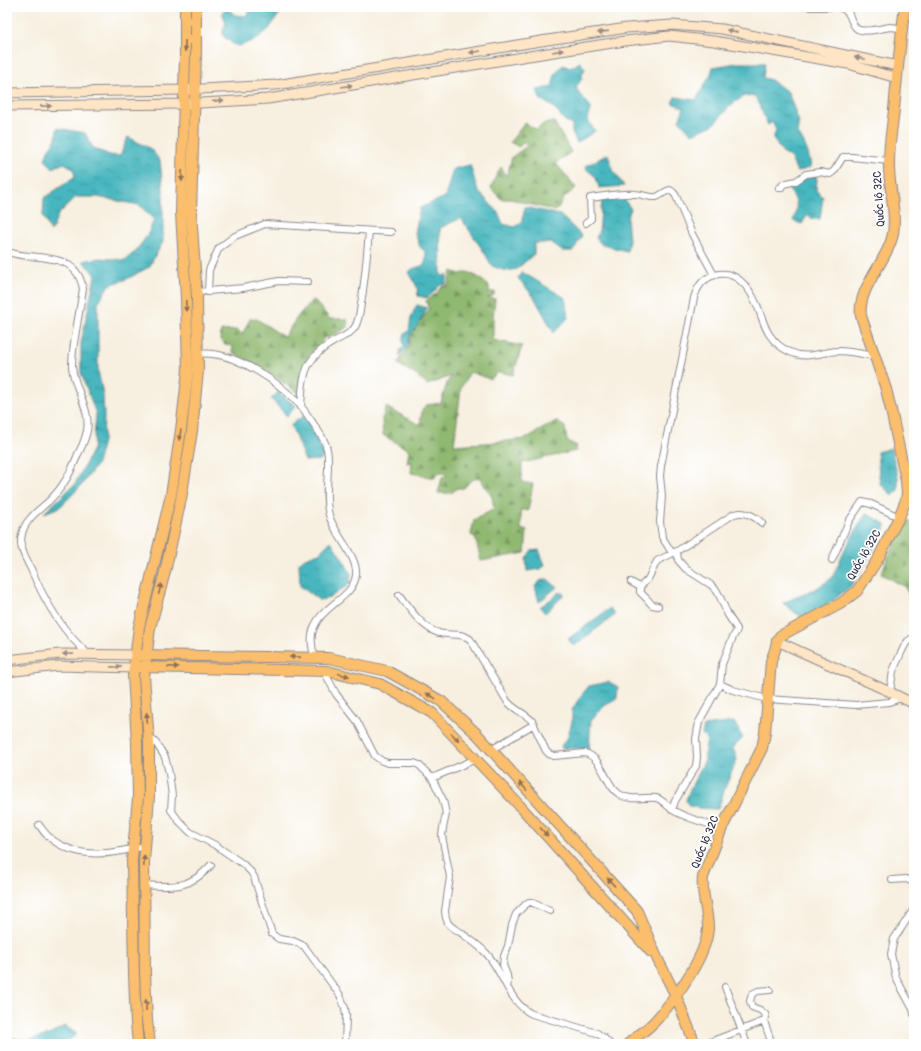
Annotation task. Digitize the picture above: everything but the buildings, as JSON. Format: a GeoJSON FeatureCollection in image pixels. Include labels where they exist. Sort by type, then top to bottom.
{"type":"FeatureCollection","features":[{"type":"Feature","properties":{"kind":"main road"},"geometry":{"type":"LineString","coordinates":[[138,1044],[134,974],[132,860],[138,790],[133,675],[139,627],[171,496],[188,370],[186,298],[181,213],[185,7]]}},
{"type":"Feature","properties":{"kind":"main road"},"geometry":{"type":"LineString","coordinates":[[150,1044],[147,1021],[145,972],[144,861],[149,797],[148,736],[144,676],[150,628],[165,572],[181,499],[192,431],[198,371],[196,292],[191,212],[196,7]]}},
{"type":"Feature","properties":{"kind":"main road","name":"Quốc lộ 32C"},"geometry":{"type":"LineString","coordinates":[[628,1044],[655,1021],[676,996],[696,964],[704,947],[708,929],[702,885],[703,877],[722,828],[762,748],[765,733],[771,661],[776,650],[777,641],[780,636],[788,631],[840,604],[857,591],[878,559],[906,500],[906,481],[886,389],[861,316],[862,300],[886,253],[894,231],[889,178],[889,161],[905,7]]}},
{"type":"Feature","properties":{"kind":"main road"},"geometry":{"type":"LineString","coordinates":[[7,94],[194,90],[276,85],[541,41],[627,28],[672,25],[722,29],[898,66]]}},
{"type":"Feature","properties":{"kind":"main road"},"geometry":{"type":"LineString","coordinates":[[7,106],[183,104],[268,99],[541,54],[624,41],[669,36],[714,41],[848,64],[897,78]]}},
{"type":"Feature","properties":{"kind":"main road"},"geometry":{"type":"LineString","coordinates":[[541,41],[541,54]]}},
{"type":"Feature","properties":{"kind":"main road"},"geometry":{"type":"LineString","coordinates":[[777,641],[914,704]]}},
{"type":"Feature","properties":{"kind":"main road"},"geometry":{"type":"LineString","coordinates":[[7,660],[60,654],[329,658],[387,671],[441,701],[477,734],[638,911],[657,958],[676,996],[695,1044]]}},
{"type":"Feature","properties":{"kind":"main road"},"geometry":{"type":"LineString","coordinates":[[7,672],[58,666],[134,668],[145,666],[324,671],[380,684],[432,713],[519,805],[657,958]]}},
{"type":"Feature","properties":{"kind":"street"},"geometry":{"type":"LineString","coordinates":[[810,7],[830,7]]}},
{"type":"Feature","properties":{"kind":"street"},"geometry":{"type":"LineString","coordinates":[[839,7],[845,9],[850,14],[856,29],[867,31],[892,27],[902,29]]}},
{"type":"Feature","properties":{"kind":"street"},"geometry":{"type":"LineString","coordinates":[[780,188],[783,184],[796,181],[806,174],[820,172],[830,174],[834,171],[843,157],[889,161]]}},
{"type":"Feature","properties":{"kind":"street"},"geometry":{"type":"LineString","coordinates":[[586,223],[592,220],[590,198],[625,194],[637,194],[651,197],[658,196],[665,191],[670,190],[676,196],[692,234],[714,275]]}},
{"type":"Feature","properties":{"kind":"street"},"geometry":{"type":"LineString","coordinates":[[208,292],[209,270],[219,248],[235,236],[265,224],[391,232]]}},
{"type":"Feature","properties":{"kind":"street"},"geometry":{"type":"LineString","coordinates":[[302,406],[304,376],[310,362],[319,351],[351,332],[357,322],[360,314],[364,289],[370,231]]}},
{"type":"Feature","properties":{"kind":"street"},"geometry":{"type":"LineString","coordinates":[[7,251],[14,254],[50,258],[64,262],[76,271],[82,284],[83,289],[72,363],[73,373],[87,412],[87,433],[65,482],[55,495],[28,520],[24,526],[21,539],[23,552],[44,598],[60,622],[81,648],[88,654]]}},
{"type":"Feature","properties":{"kind":"street"},"geometry":{"type":"LineString","coordinates":[[677,551],[672,553],[662,537],[660,516],[662,496],[660,476],[696,291],[704,280],[714,275],[728,274],[735,276],[741,281],[747,287],[756,302],[769,334],[778,345],[790,352],[808,356],[840,351],[874,356]]}},
{"type":"Feature","properties":{"kind":"street"},"geometry":{"type":"LineString","coordinates":[[196,292],[243,288],[279,281],[308,282]]}},
{"type":"Feature","properties":{"kind":"street"},"geometry":{"type":"LineString","coordinates":[[198,354],[213,354],[231,358],[271,379],[302,406],[326,443],[328,454],[326,501],[331,522],[353,558],[356,570],[354,582],[350,589],[326,610],[316,623],[311,642],[315,657]]}},
{"type":"Feature","properties":{"kind":"street"},"geometry":{"type":"LineString","coordinates":[[832,560],[849,521],[862,502],[899,517]]}},
{"type":"Feature","properties":{"kind":"street"},"geometry":{"type":"LineString","coordinates":[[640,587],[648,579],[657,561],[677,551],[734,514],[740,512],[748,513],[756,517],[762,523]]}},
{"type":"Feature","properties":{"kind":"street"},"geometry":{"type":"LineString","coordinates":[[672,810],[696,766],[696,739],[699,722],[720,685],[722,664],[737,629],[728,615],[717,591],[711,585],[686,569],[678,560],[677,551]]}},
{"type":"Feature","properties":{"kind":"street"},"geometry":{"type":"LineString","coordinates":[[631,582],[640,587]]}},
{"type":"Feature","properties":{"kind":"street"},"geometry":{"type":"LineString","coordinates":[[640,587],[640,592],[652,605],[658,606]]}},
{"type":"Feature","properties":{"kind":"street"},"geometry":{"type":"LineString","coordinates":[[399,595],[415,615],[431,630],[441,634],[462,635],[470,639],[507,701],[534,724],[546,751],[550,754],[554,756],[588,754],[595,759],[618,794],[628,798],[658,799],[672,810],[680,814],[722,828]]}},
{"type":"Feature","properties":{"kind":"street"},"geometry":{"type":"LineString","coordinates":[[890,692],[893,671],[905,645],[914,637]]}},
{"type":"Feature","properties":{"kind":"street"},"geometry":{"type":"LineString","coordinates":[[324,671],[336,694],[356,721],[376,756],[388,763],[416,763],[432,778],[443,800],[445,818],[442,836],[450,877],[445,911],[446,919],[451,925],[487,954],[496,965],[516,1001],[528,1011],[596,1034],[604,1038],[610,1044]]}},
{"type":"Feature","properties":{"kind":"street"},"geometry":{"type":"LineString","coordinates":[[720,684],[734,690],[767,699],[856,705],[889,702],[901,698]]}},
{"type":"Feature","properties":{"kind":"street"},"geometry":{"type":"LineString","coordinates":[[491,750],[534,724]]}},
{"type":"Feature","properties":{"kind":"street"},"geometry":{"type":"LineString","coordinates":[[148,736],[156,743],[165,758],[169,773],[172,796],[171,810],[179,821],[190,832],[215,846],[248,868],[254,877],[272,934],[278,939],[293,941],[304,946],[340,995],[345,1008],[346,1016],[345,1044]]}},
{"type":"Feature","properties":{"kind":"street"},"geometry":{"type":"LineString","coordinates":[[432,778],[476,759]]}},
{"type":"Feature","properties":{"kind":"street"},"geometry":{"type":"LineString","coordinates":[[39,825],[48,836],[59,845],[86,854],[113,852],[145,846]]}},
{"type":"Feature","properties":{"kind":"street"},"geometry":{"type":"LineString","coordinates":[[144,885],[179,886],[192,881],[203,874],[210,865]]}},
{"type":"Feature","properties":{"kind":"street"},"geometry":{"type":"LineString","coordinates":[[892,880],[906,879],[914,882]]}},
{"type":"Feature","properties":{"kind":"street"},"geometry":{"type":"LineString","coordinates":[[509,988],[507,975],[503,965],[504,956],[516,914],[529,902],[550,911]]}},
{"type":"Feature","properties":{"kind":"street"},"geometry":{"type":"LineString","coordinates":[[914,909],[894,939],[891,954],[896,978],[913,1009],[914,1014]]}},
{"type":"Feature","properties":{"kind":"street"},"geometry":{"type":"LineString","coordinates":[[725,987],[747,1044]]}},
{"type":"Feature","properties":{"kind":"street"},"geometry":{"type":"LineString","coordinates":[[770,990],[758,991],[752,994],[750,1001],[752,1007],[765,1014],[766,1017],[764,1021],[772,1044]]}},
{"type":"Feature","properties":{"kind":"street"},"geometry":{"type":"LineString","coordinates":[[705,1044],[764,1021]]}},
{"type":"Feature","properties":{"kind":"green space"},"geometry":{"type":"Polygon","coordinates":[[[554,122],[571,152],[556,163],[576,188],[564,198],[556,211],[511,199],[501,199],[491,188],[495,178],[501,167],[507,176],[512,157],[528,145],[523,143],[519,147],[510,142],[525,123],[537,130],[543,124],[554,122]]]}},
{"type":"Feature","properties":{"kind":"green space"},"geometry":{"type":"Polygon","coordinates":[[[452,271],[460,274],[468,272],[478,277],[489,286],[489,292],[495,292],[493,296],[487,298],[495,299],[493,340],[522,346],[513,375],[499,372],[490,379],[470,372],[461,388],[454,445],[525,439],[556,421],[565,427],[567,441],[577,446],[576,451],[522,463],[522,482],[533,484],[528,511],[521,509],[521,529],[527,531],[525,553],[481,561],[475,537],[471,535],[474,520],[494,509],[492,497],[479,477],[470,481],[464,488],[457,488],[453,492],[448,493],[438,493],[442,478],[446,476],[445,473],[436,474],[435,478],[411,473],[412,462],[407,463],[409,450],[383,435],[382,419],[386,407],[420,425],[422,410],[426,405],[441,403],[447,383],[451,376],[427,385],[416,375],[398,364],[401,357],[409,347],[410,336],[429,309],[426,301],[437,293],[441,287],[448,285],[452,271]]]}},
{"type":"Feature","properties":{"kind":"green space"},"geometry":{"type":"Polygon","coordinates":[[[313,299],[330,319],[347,319],[348,327],[328,338],[324,337],[319,345],[310,354],[302,373],[300,394],[260,367],[232,352],[233,346],[225,345],[220,340],[221,331],[238,330],[242,335],[250,319],[257,319],[284,337],[298,316],[313,299]]]}},
{"type":"Feature","properties":{"kind":"green space"},"geometry":{"type":"Polygon","coordinates":[[[904,519],[914,524],[914,603],[904,586],[881,574],[904,519]]]}},
{"type":"Feature","properties":{"kind":"water"},"geometry":{"type":"Polygon","coordinates":[[[251,7],[284,7],[269,29],[255,40],[239,46],[233,44],[223,36],[223,30],[226,23],[222,12],[227,8],[235,15],[246,16],[251,7]]]}},
{"type":"Feature","properties":{"kind":"water"},"geometry":{"type":"Polygon","coordinates":[[[580,62],[585,69],[581,80],[576,87],[580,95],[591,107],[587,119],[595,131],[577,143],[572,132],[572,125],[565,121],[553,107],[540,99],[537,90],[552,87],[555,74],[563,65],[570,68],[580,62]]]}},
{"type":"Feature","properties":{"kind":"water"},"geometry":{"type":"Polygon","coordinates":[[[737,63],[765,63],[763,78],[771,80],[788,92],[799,122],[797,132],[806,148],[811,167],[797,172],[791,158],[782,152],[773,139],[776,130],[772,122],[768,125],[755,96],[744,96],[731,105],[713,125],[692,134],[679,120],[684,108],[672,103],[675,97],[696,100],[711,74],[713,67],[737,63]]]}},
{"type":"Feature","properties":{"kind":"water"},"geometry":{"type":"Polygon","coordinates":[[[57,128],[85,133],[93,148],[110,155],[120,156],[128,137],[151,149],[160,161],[163,189],[163,242],[149,267],[127,279],[109,285],[98,303],[98,371],[103,394],[103,441],[97,464],[81,486],[60,507],[44,513],[75,484],[93,449],[96,414],[81,373],[81,343],[95,275],[83,261],[99,258],[125,260],[135,252],[147,236],[154,220],[139,205],[97,197],[76,197],[58,215],[51,232],[43,216],[44,198],[75,177],[73,168],[64,163],[53,168],[45,160],[48,150],[56,139],[57,128]]]}},
{"type":"Feature","properties":{"kind":"water"},"geometry":{"type":"Polygon","coordinates":[[[608,154],[613,170],[624,186],[599,188],[596,177],[584,167],[608,154]]]}},
{"type":"Feature","properties":{"kind":"water"},"geometry":{"type":"Polygon","coordinates":[[[470,165],[478,191],[498,212],[503,224],[515,227],[522,222],[525,207],[560,215],[582,236],[573,251],[562,251],[551,243],[534,243],[534,254],[517,269],[506,271],[492,266],[461,218],[440,228],[441,276],[448,275],[446,284],[440,285],[427,298],[418,296],[417,287],[409,272],[412,269],[424,265],[426,260],[426,252],[420,247],[415,233],[420,208],[445,197],[453,169],[470,165]]]}},
{"type":"Feature","properties":{"kind":"water"},"geometry":{"type":"Polygon","coordinates":[[[816,176],[816,190],[823,197],[820,219],[812,219],[808,214],[802,224],[793,221],[796,212],[796,201],[789,190],[798,182],[816,176]]]}},
{"type":"Feature","properties":{"kind":"water"},"geometry":{"type":"Polygon","coordinates":[[[622,196],[631,209],[627,218],[629,240],[627,251],[602,245],[596,238],[599,232],[602,200],[622,196]]]}},
{"type":"Feature","properties":{"kind":"water"},"geometry":{"type":"Polygon","coordinates":[[[522,272],[565,298],[568,318],[554,333],[534,297],[518,278],[522,272]]]}},
{"type":"Feature","properties":{"kind":"water"},"geometry":{"type":"Polygon","coordinates":[[[417,305],[427,308],[410,336],[407,348],[399,356],[401,349],[404,346],[403,339],[405,334],[409,331],[411,317],[417,305]]]}},
{"type":"Feature","properties":{"kind":"water"},"geometry":{"type":"Polygon","coordinates":[[[278,392],[296,406],[287,416],[271,399],[278,392]]]}},
{"type":"Feature","properties":{"kind":"water"},"geometry":{"type":"Polygon","coordinates":[[[304,416],[324,454],[321,460],[305,461],[291,425],[304,416]]]}},
{"type":"Feature","properties":{"kind":"water"},"geometry":{"type":"Polygon","coordinates":[[[891,448],[898,477],[898,490],[892,495],[880,484],[877,452],[891,448]]]}},
{"type":"Feature","properties":{"kind":"water"},"geometry":{"type":"Polygon","coordinates":[[[866,513],[887,525],[852,585],[829,604],[802,618],[783,603],[817,588],[832,578],[845,549],[866,513]]]}},
{"type":"Feature","properties":{"kind":"water"},"geometry":{"type":"Polygon","coordinates":[[[331,541],[351,574],[350,584],[329,598],[319,600],[300,586],[299,563],[305,558],[319,553],[331,541]]]}},
{"type":"Feature","properties":{"kind":"water"},"geometry":{"type":"Polygon","coordinates":[[[539,550],[545,565],[541,569],[527,571],[526,559],[531,551],[539,550]]]}},
{"type":"Feature","properties":{"kind":"water"},"geometry":{"type":"Polygon","coordinates":[[[547,579],[557,587],[539,602],[535,586],[540,581],[547,579]]]}},
{"type":"Feature","properties":{"kind":"water"},"geometry":{"type":"Polygon","coordinates":[[[559,592],[564,594],[545,613],[540,607],[559,592]]]}},
{"type":"Feature","properties":{"kind":"water"},"geometry":{"type":"Polygon","coordinates":[[[610,608],[615,615],[574,646],[568,639],[610,608]]]}},
{"type":"Feature","properties":{"kind":"water"},"geometry":{"type":"Polygon","coordinates":[[[608,682],[618,687],[617,698],[608,703],[591,720],[589,749],[561,748],[562,744],[567,739],[572,722],[572,710],[580,697],[589,686],[608,682]]]}},
{"type":"Feature","properties":{"kind":"water"},"geometry":{"type":"Polygon","coordinates":[[[734,722],[743,738],[733,748],[737,759],[718,809],[689,806],[686,800],[705,760],[707,740],[702,735],[704,726],[734,722]]]}},
{"type":"Feature","properties":{"kind":"water"},"geometry":{"type":"Polygon","coordinates":[[[65,1026],[77,1034],[66,1044],[7,1044],[7,1037],[28,1040],[49,1035],[65,1026]]]}}]}
